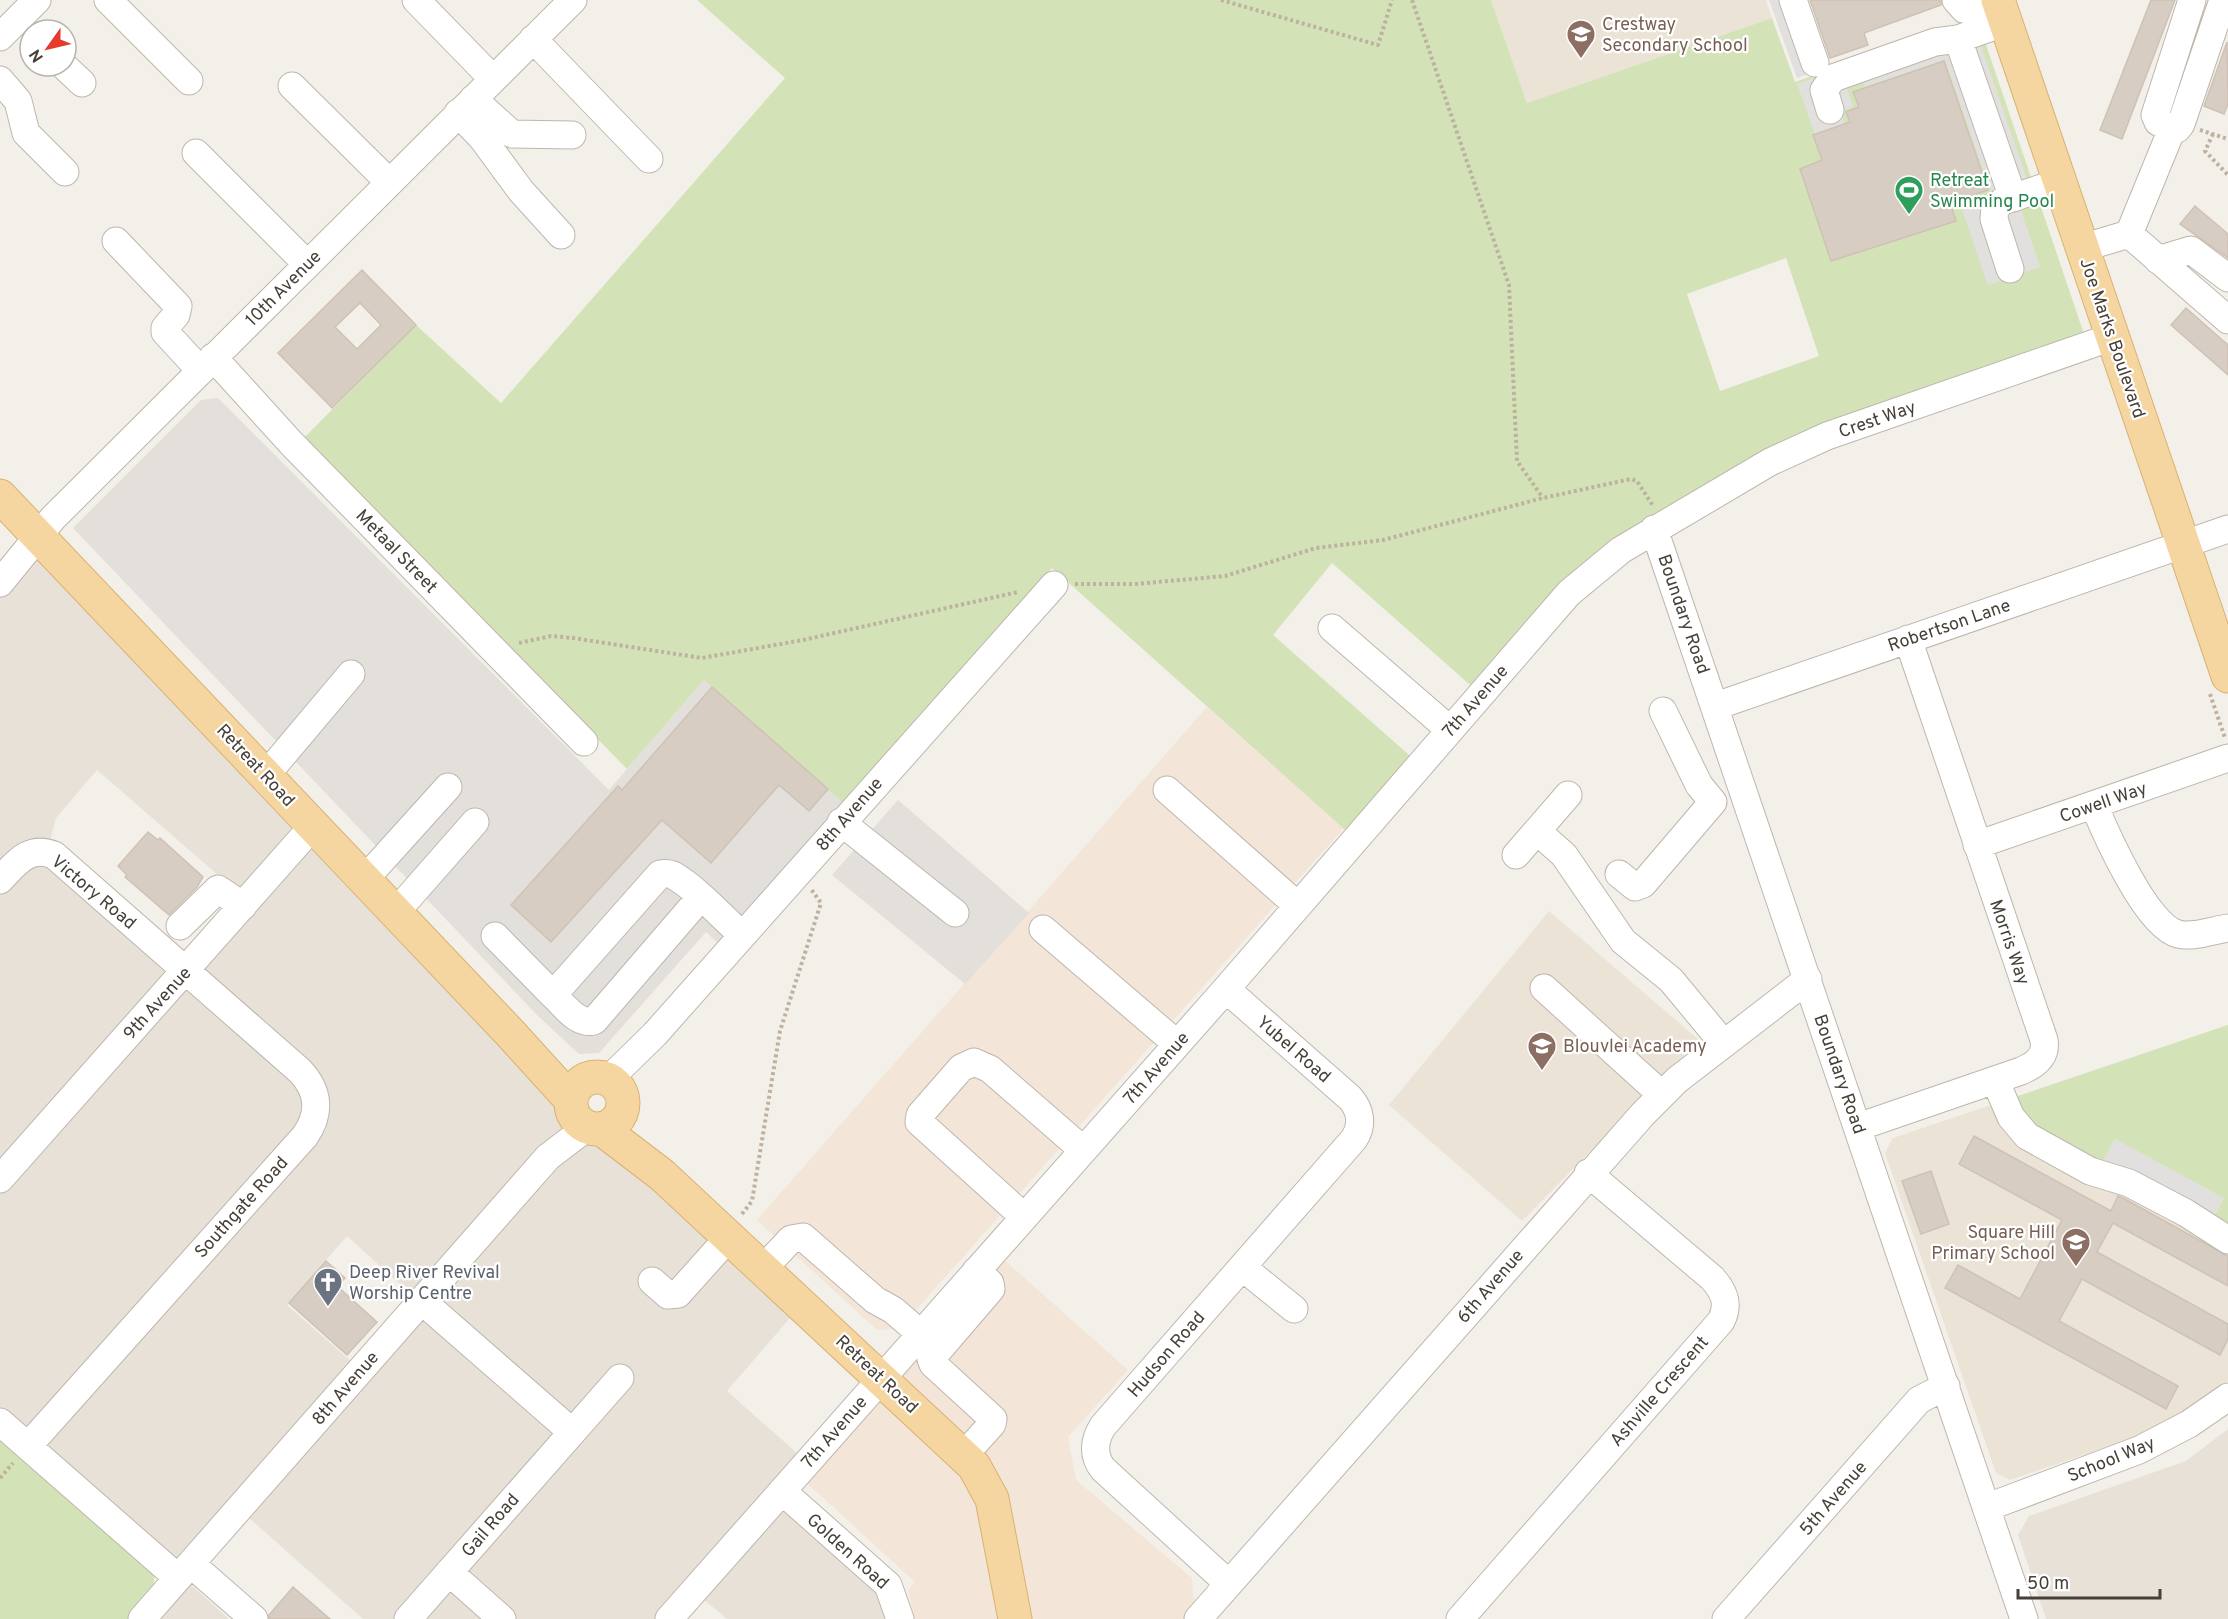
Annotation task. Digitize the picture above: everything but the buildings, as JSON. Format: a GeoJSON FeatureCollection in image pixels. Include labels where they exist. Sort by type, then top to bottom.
{"type":"FeatureCollection","features":[{"type":"Feature","properties":{"kind":"main road","name":"Joe Marks Boulevard"},"geometry":{"type":"LineString","coordinates":[[1999,8],[2228,676]]}},
{"type":"Feature","properties":{"kind":"main road","name":"Retreat Road"},"geometry":{"type":"LineString","coordinates":[[0,496],[511,1034],[550,1058],[597,1104],[662,1175],[733,1228],[763,1269],[964,1455],[980,1474],[992,1499],[1015,1619]]}},
{"type":"Feature","properties":{"kind":"street"},"geometry":{"type":"LineString","coordinates":[[108,0],[189,81]]}},
{"type":"Feature","properties":{"kind":"street"},"geometry":{"type":"LineString","coordinates":[[416,0],[493,79]]}},
{"type":"Feature","properties":{"kind":"street"},"geometry":{"type":"LineString","coordinates":[[1793,0],[1815,63]]}},
{"type":"Feature","properties":{"kind":"street"},"geometry":{"type":"LineString","coordinates":[[1956,0],[1964,9],[1999,8]]}},
{"type":"Feature","properties":{"kind":"street"},"geometry":{"type":"LineString","coordinates":[[2192,0],[2155,115],[2158,122],[2172,129],[2177,129],[2181,124],[2223,0]]}},
{"type":"Feature","properties":{"kind":"street","name":"10th Avenue"},"geometry":{"type":"LineString","coordinates":[[0,583],[53,518],[533,39],[558,5]]}},
{"type":"Feature","properties":{"kind":"street"},"geometry":{"type":"LineString","coordinates":[[1830,110],[1824,90],[1833,78],[1935,42],[1958,39],[1999,8]]}},
{"type":"Feature","properties":{"kind":"street"},"geometry":{"type":"LineString","coordinates":[[533,39],[649,159]]}},
{"type":"Feature","properties":{"kind":"street"},"geometry":{"type":"LineString","coordinates":[[1958,39],[2013,198]]}},
{"type":"Feature","properties":{"kind":"street"},"geometry":{"type":"LineString","coordinates":[[0,80],[18,101],[26,134],[65,172]]}},
{"type":"Feature","properties":{"kind":"street"},"geometry":{"type":"LineString","coordinates":[[292,86],[389,182]]}},
{"type":"Feature","properties":{"kind":"street"},"geometry":{"type":"LineString","coordinates":[[465,106],[512,134],[572,135]]}},
{"type":"Feature","properties":{"kind":"street"},"geometry":{"type":"LineString","coordinates":[[465,106],[482,138],[525,197],[561,236]]}},
{"type":"Feature","properties":{"kind":"street"},"geometry":{"type":"LineString","coordinates":[[2129,234],[2172,129]]}},
{"type":"Feature","properties":{"kind":"street"},"geometry":{"type":"LineString","coordinates":[[196,153],[307,264]]}},
{"type":"Feature","properties":{"kind":"street"},"geometry":{"type":"LineString","coordinates":[[2010,269],[1993,213],[1998,204],[2060,182]]}},
{"type":"Feature","properties":{"kind":"street"},"geometry":{"type":"LineString","coordinates":[[2082,248],[2129,234]]}},
{"type":"Feature","properties":{"kind":"street"},"geometry":{"type":"LineString","coordinates":[[2129,234],[2228,320]]}},
{"type":"Feature","properties":{"kind":"street","name":"Metaal Street"},"geometry":{"type":"LineString","coordinates":[[116,241],[178,306],[176,315],[165,328],[165,332],[207,363],[291,443],[584,742]]}},
{"type":"Feature","properties":{"kind":"street"},"geometry":{"type":"LineString","coordinates":[[2158,260],[2183,250],[2191,250],[2228,278]]}},
{"type":"Feature","properties":{"kind":"street","name":"Crest Way"},"geometry":{"type":"LineString","coordinates":[[1654,529],[1770,462],[1827,436],[2112,337]]}},
{"type":"Feature","properties":{"kind":"street","name":"Boundary Road"},"geometry":{"type":"LineString","coordinates":[[1654,529],[1988,1506],[2024,1619]]}},
{"type":"Feature","properties":{"kind":"street","name":"7th Avenue"},"geometry":{"type":"LineString","coordinates":[[669,1619],[1226,989],[1569,593],[1610,558],[1654,529]]}},
{"type":"Feature","properties":{"kind":"street","name":"Robertson Lane"},"geometry":{"type":"LineString","coordinates":[[1716,706],[2228,529]]}},
{"type":"Feature","properties":{"kind":"street","name":"8th Avenue"},"geometry":{"type":"LineString","coordinates":[[142,1619],[597,1104],[645,1044],[1054,585]]}},
{"type":"Feature","properties":{"kind":"street"},"geometry":{"type":"LineString","coordinates":[[1332,628],[1450,730]]}},
{"type":"Feature","properties":{"kind":"street","name":"Morris Way"},"geometry":{"type":"LineString","coordinates":[[1858,1127],[2029,1068],[2040,1060],[2045,1045],[1908,639]]}},
{"type":"Feature","properties":{"kind":"street"},"geometry":{"type":"LineString","coordinates":[[266,775],[351,674]]}},
{"type":"Feature","properties":{"kind":"street"},"geometry":{"type":"LineString","coordinates":[[1663,711],[1699,785],[1713,802]]}},
{"type":"Feature","properties":{"kind":"street","name":"Cowell Way"},"geometry":{"type":"LineString","coordinates":[[1977,845],[2228,759]]}},
{"type":"Feature","properties":{"kind":"street"},"geometry":{"type":"LineString","coordinates":[[364,880],[448,787]]}},
{"type":"Feature","properties":{"kind":"street"},"geometry":{"type":"LineString","coordinates":[[1167,790],[1298,906]]}},
{"type":"Feature","properties":{"kind":"street"},"geometry":{"type":"LineString","coordinates":[[1619,874],[1635,887],[1643,884],[1713,802],[1744,792]]}},
{"type":"Feature","properties":{"kind":"street"},"geometry":{"type":"LineString","coordinates":[[1516,855],[1568,795]]}},
{"type":"Feature","properties":{"kind":"street"},"geometry":{"type":"LineString","coordinates":[[2094,805],[2123,867],[2157,919],[2168,930],[2189,935],[2228,928]]}},
{"type":"Feature","properties":{"kind":"street"},"geometry":{"type":"LineString","coordinates":[[395,913],[475,822]]}},
{"type":"Feature","properties":{"kind":"street"},"geometry":{"type":"LineString","coordinates":[[841,822],[954,913]]}},
{"type":"Feature","properties":{"kind":"street","name":"9th Avenue"},"geometry":{"type":"LineString","coordinates":[[0,1179],[313,826]]}},
{"type":"Feature","properties":{"kind":"street"},"geometry":{"type":"LineString","coordinates":[[1537,831],[1564,855],[1623,941],[1671,980],[1724,1044]]}},
{"type":"Feature","properties":{"kind":"street","name":"Victory Road"},"geometry":{"type":"LineString","coordinates":[[0,880],[20,858],[29,854],[46,852],[54,855],[186,970]]}},
{"type":"Feature","properties":{"kind":"street"},"geometry":{"type":"LineString","coordinates":[[553,995],[660,874],[670,874],[742,935]]}},
{"type":"Feature","properties":{"kind":"street"},"geometry":{"type":"LineString","coordinates":[[180,926],[213,891],[218,889],[243,906]]}},
{"type":"Feature","properties":{"kind":"street"},"geometry":{"type":"LineString","coordinates":[[495,936],[578,1018],[583,1021],[594,1021],[700,898]]}},
{"type":"Feature","properties":{"kind":"street"},"geometry":{"type":"LineString","coordinates":[[1043,929],[1177,1044]]}},
{"type":"Feature","properties":{"kind":"street","name":"Southgate Road"},"geometry":{"type":"LineString","coordinates":[[28,1446],[305,1136],[314,1119],[316,1100],[308,1079],[186,970]]}},
{"type":"Feature","properties":{"kind":"street","name":"6th Avenue"},"geometry":{"type":"LineString","coordinates":[[1198,1619],[1588,1173],[1662,1095],[1808,980]]}},
{"type":"Feature","properties":{"kind":"street"},"geometry":{"type":"LineString","coordinates":[[1544,988],[1662,1095]]}},
{"type":"Feature","properties":{"kind":"street","name":"Yubel Road"},"geometry":{"type":"LineString","coordinates":[[1226,989],[1350,1098],[1358,1112]]}},
{"type":"Feature","properties":{"kind":"street"},"geometry":{"type":"LineString","coordinates":[[1024,1217],[920,1122],[920,1115],[961,1068],[974,1062],[990,1069],[1083,1150]]}},
{"type":"Feature","properties":{"kind":"street"},"geometry":{"type":"LineString","coordinates":[[1995,1080],[2013,1121],[2027,1136],[2090,1171],[2129,1183],[2186,1213],[2228,1240]]}},
{"type":"Feature","properties":{"kind":"street","name":"Hudson Road"},"geometry":{"type":"LineString","coordinates":[[1229,1584],[1103,1469],[1098,1463],[1095,1445],[1104,1426],[1354,1139],[1359,1129],[1358,1112]]}},
{"type":"Feature","properties":{"kind":"street","name":"Ashville Crescent"},"geometry":{"type":"LineString","coordinates":[[1460,1619],[1721,1320],[1726,1310],[1724,1294],[1712,1278],[1588,1173]]}},
{"type":"Feature","properties":{"kind":"street"},"geometry":{"type":"LineString","coordinates":[[652,1281],[668,1296],[678,1294],[733,1228]]}},
{"type":"Feature","properties":{"kind":"street"},"geometry":{"type":"LineString","coordinates":[[763,1269],[791,1239],[803,1237],[875,1300],[893,1310],[921,1334]]}},
{"type":"Feature","properties":{"kind":"street"},"geometry":{"type":"LineString","coordinates":[[1242,1267],[1294,1309]]}},
{"type":"Feature","properties":{"kind":"street"},"geometry":{"type":"LineString","coordinates":[[964,1455],[992,1424],[993,1419],[933,1364],[932,1359],[992,1289],[990,1283],[976,1271]]}},
{"type":"Feature","properties":{"kind":"street"},"geometry":{"type":"LineString","coordinates":[[422,1300],[572,1432]]}},
{"type":"Feature","properties":{"kind":"street","name":"Gail Road"},"geometry":{"type":"LineString","coordinates":[[408,1619],[620,1378]]}},
{"type":"Feature","properties":{"kind":"street","name":"5th Avenue"},"geometry":{"type":"LineString","coordinates":[[1726,1619],[1919,1400],[1946,1386]]}},
{"type":"Feature","properties":{"kind":"street","name":"School Way"},"geometry":{"type":"LineString","coordinates":[[1988,1506],[2139,1450],[2189,1424],[2228,1397]]}},
{"type":"Feature","properties":{"kind":"street"},"geometry":{"type":"LineString","coordinates":[[0,1422],[184,1571],[254,1619]]}},
{"type":"Feature","properties":{"kind":"street","name":"Golden Road"},"geometry":{"type":"LineString","coordinates":[[782,1491],[888,1585],[900,1619]]}},
{"type":"Feature","properties":{"kind":"street"},"geometry":{"type":"LineString","coordinates":[[448,1572],[502,1619]]}},
{"type":"Feature","properties":{"kind":"path"},"geometry":{"type":"LineString","coordinates":[[1221,0],[1378,45],[1392,0]]}},
{"type":"Feature","properties":{"kind":"path"},"geometry":{"type":"LineString","coordinates":[[1412,0],[1509,285],[1517,460],[1543,498]]}},
{"type":"Feature","properties":{"kind":"path"},"geometry":{"type":"LineString","coordinates":[[2213,134],[2205,151],[2228,175]]}},
{"type":"Feature","properties":{"kind":"path"},"geometry":{"type":"LineString","coordinates":[[494,650],[551,636],[702,658],[803,640],[1054,585],[1135,584],[1225,576],[1316,548],[1383,540],[1543,498],[1634,480],[1640,484],[1657,513],[1654,529]]}},
{"type":"Feature","properties":{"kind":"path"},"geometry":{"type":"LineString","coordinates":[[733,1228],[752,1201],[780,1030],[821,903],[798,871]]}},
{"type":"Feature","properties":{"kind":"shaded area","name":"Crestway Secondary School"},"geometry":{"type":"Polygon","coordinates":[[[1491,0],[1766,0],[1772,18],[1527,103],[1491,0]]]}},
{"type":"Feature","properties":{"kind":"shaded area"},"geometry":{"type":"Polygon","coordinates":[[[1769,0],[1804,0],[1828,66],[1797,78],[1769,0]]]}},
{"type":"Feature","properties":{"kind":"shaded area"},"geometry":{"type":"Polygon","coordinates":[[[1973,23],[2028,182],[2019,205],[2040,267],[1988,285],[1960,204],[1991,193],[1945,60],[1865,87],[1863,82],[1847,88],[1853,107],[1841,111],[1845,124],[1815,134],[1797,84],[1973,23]]]}},
{"type":"Feature","properties":{"kind":"shaded area"},"geometry":{"type":"Polygon","coordinates":[[[218,398],[609,790],[704,680],[844,804],[720,945],[706,932],[599,1053],[579,1054],[538,1016],[73,528],[201,400],[218,398]]]}},
{"type":"Feature","properties":{"kind":"shaded area"},"geometry":{"type":"Polygon","coordinates":[[[40,537],[573,1113],[550,1156],[586,1129],[802,1304],[727,1391],[808,1463],[783,1490],[902,1619],[727,1619],[695,1592],[670,1619],[363,1619],[240,1510],[181,1576],[229,1619],[143,1619],[179,1578],[0,1421],[0,584],[40,537]],[[97,770],[56,818],[47,851],[186,969],[248,901],[97,770]],[[347,1236],[287,1305],[362,1371],[421,1303],[347,1236]]]}},
{"type":"Feature","properties":{"kind":"shaded area"},"geometry":{"type":"Polygon","coordinates":[[[1207,707],[1344,828],[900,1328],[877,1330],[757,1220],[1207,707]]]}},
{"type":"Feature","properties":{"kind":"shaded area"},"geometry":{"type":"Polygon","coordinates":[[[898,800],[1029,913],[965,984],[832,875],[898,800]]]}},
{"type":"Feature","properties":{"kind":"shaded area","name":"Blouvlei Academy"},"geometry":{"type":"Polygon","coordinates":[[[1549,911],[1699,1040],[1522,1221],[1389,1105],[1549,911]]]}},
{"type":"Feature","properties":{"kind":"shaded area","name":"Square Hill Primary School"},"geometry":{"type":"Polygon","coordinates":[[[2228,1025],[2228,1381],[2181,1415],[2132,1438],[2010,1480],[1996,1473],[1885,1153],[1893,1138],[2228,1025]]]}},
{"type":"Feature","properties":{"kind":"shaded area"},"geometry":{"type":"Polygon","coordinates":[[[2115,1139],[2224,1198],[2204,1235],[2124,1186],[2118,1197],[2091,1183],[2115,1139]]]}},
{"type":"Feature","properties":{"kind":"shaded area"},"geometry":{"type":"Polygon","coordinates":[[[994,1251],[1128,1370],[1068,1437],[1076,1480],[1192,1578],[1193,1597],[1206,1610],[1198,1619],[915,1619],[908,1591],[915,1582],[797,1474],[994,1251]]]}},
{"type":"Feature","properties":{"kind":"shaded area"},"geometry":{"type":"Polygon","coordinates":[[[2228,1429],[2228,1619],[2046,1619],[2018,1535],[2029,1516],[2186,1461],[2228,1429]]]}},
{"type":"Feature","properties":{"kind":"green space"},"geometry":{"type":"Polygon","coordinates":[[[697,0],[1491,0],[1527,103],[1772,18],[1795,82],[1977,18],[2084,334],[1823,431],[1651,539],[1477,691],[1332,563],[1273,635],[1416,761],[1351,835],[1052,568],[844,804],[704,680],[627,769],[303,439],[416,325],[501,403],[785,78],[697,0]],[[1786,258],[1687,294],[1720,391],[1819,356],[1786,258]]]}},
{"type":"Feature","properties":{"kind":"green space"},"geometry":{"type":"Polygon","coordinates":[[[2228,1025],[2228,1233],[2210,1223],[2224,1199],[2115,1139],[2100,1167],[2033,1131],[2010,1099],[2228,1025]]]}},
{"type":"Feature","properties":{"kind":"green space"},"geometry":{"type":"Polygon","coordinates":[[[0,1433],[154,1574],[154,1588],[130,1619],[0,1619],[0,1433]]]}},
{"type":"Feature","properties":{"kind":"place","name":"Crestway Secondary School"},"geometry":{"type":"Point","coordinates":[1581,60]}},
{"type":"Feature","properties":{"kind":"place","name":"Retreat Swimming Pool"},"geometry":{"type":"Point","coordinates":[1909,216]}},
{"type":"Feature","properties":{"kind":"place","name":"Blouvlei Academy"},"geometry":{"type":"Point","coordinates":[1542,1072]}},
{"type":"Feature","properties":{"kind":"place","name":"Square Hill Primary School"},"geometry":{"type":"Point","coordinates":[2076,1268]}},
{"type":"Feature","properties":{"kind":"place","name":"Deep River Revival Worship Centre"},"geometry":{"type":"Point","coordinates":[328,1308]}}]}
